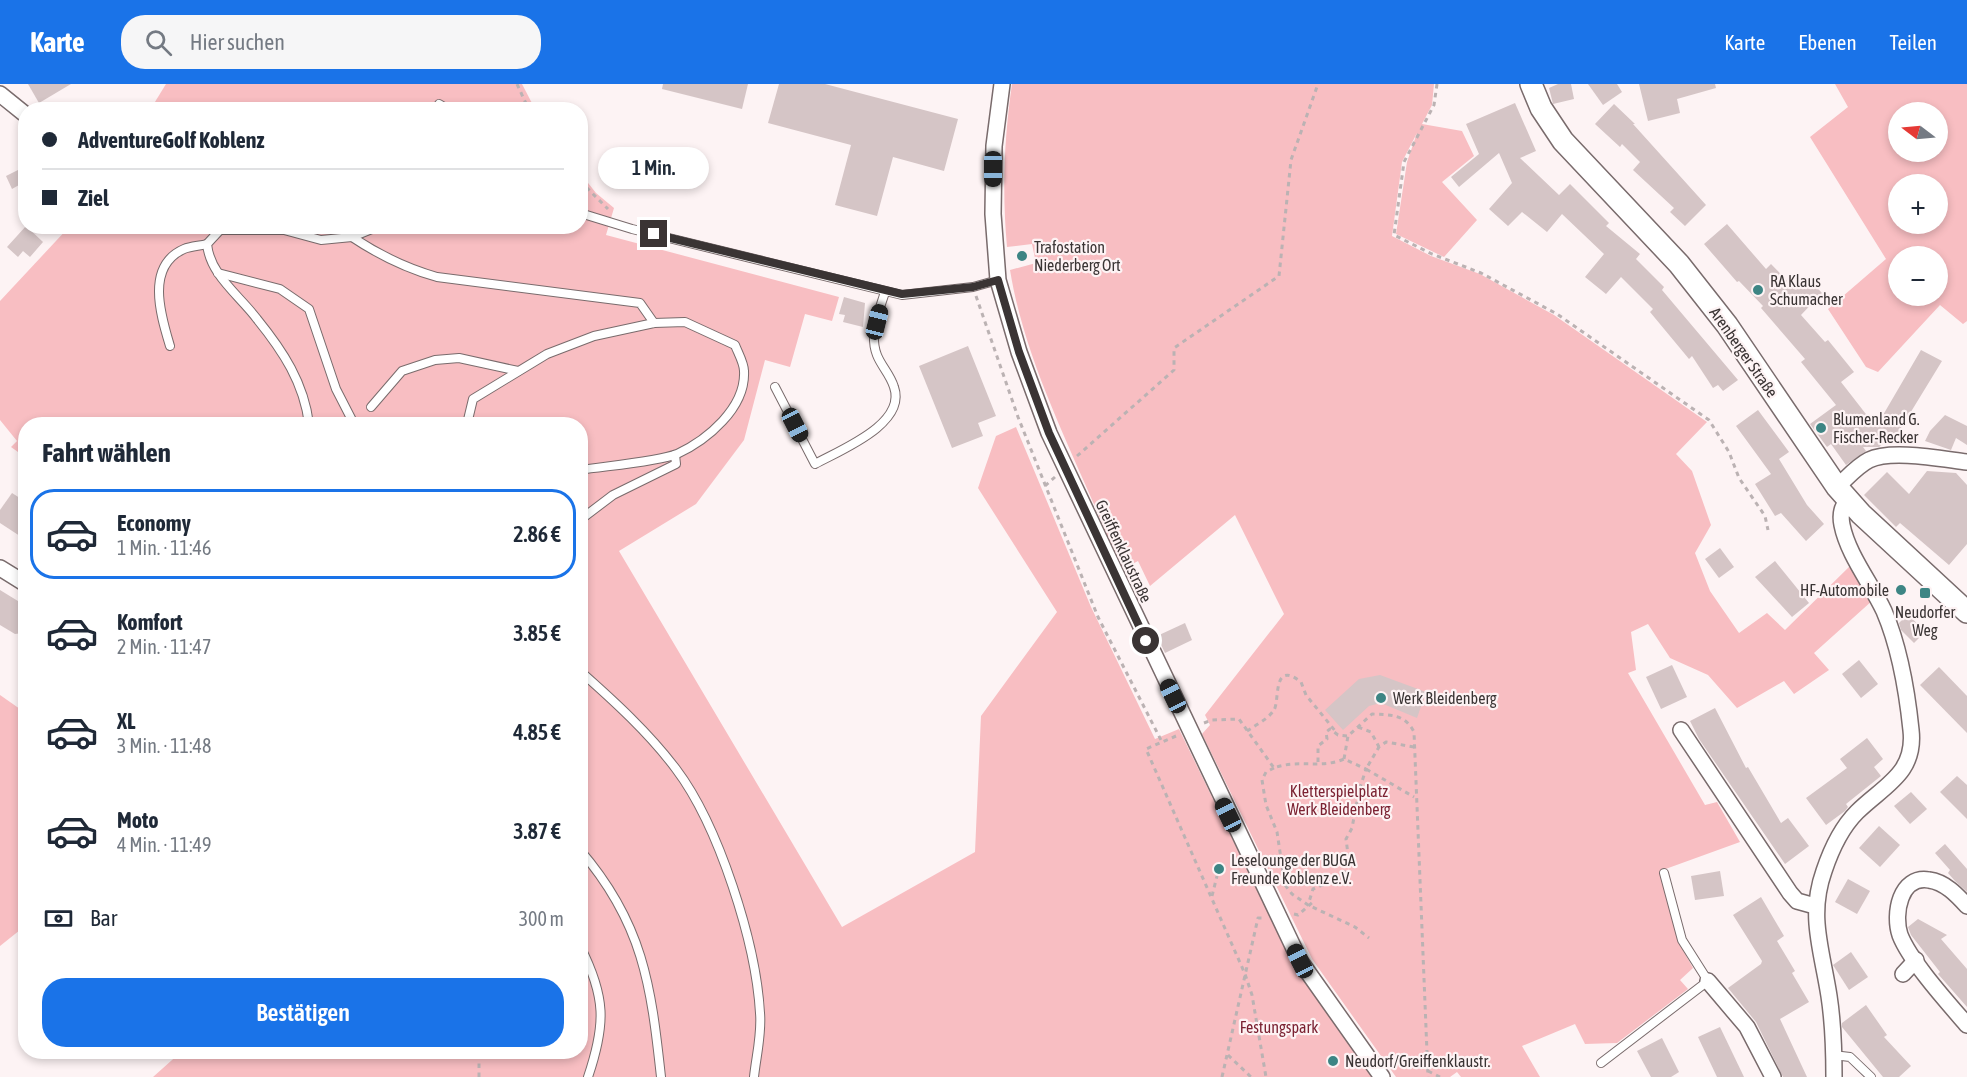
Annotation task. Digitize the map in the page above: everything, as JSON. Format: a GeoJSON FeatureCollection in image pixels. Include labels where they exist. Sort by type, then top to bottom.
{"type":"FeatureCollection","features":[{"type":"Feature","properties":{"kind":"main road","name":"Arenberger Straße"},"geometry":{"type":"LineString","coordinates":[[1531,84],[1541,108],[1563,141],[1679,264],[1727,325],[1843,493],[1967,612]]}},
{"type":"Feature","properties":{"kind":"street","name":"Greiffenklaustraße"},"geometry":{"type":"LineString","coordinates":[[1002,84],[994,147],[993,214],[998,280],[1019,352],[1049,433],[1300,961],[1382,1077]]}},
{"type":"Feature","properties":{"kind":"street"},"geometry":{"type":"LineString","coordinates":[[0,94],[18,109]]}},
{"type":"Feature","properties":{"kind":"street"},"geometry":{"type":"LineString","coordinates":[[1834,1077],[1829,998],[1815,920],[1815,906],[1834,845],[1857,812],[1896,780],[1908,758],[1911,738],[1890,627],[1844,532],[1843,493],[1860,466],[1875,458],[1896,456],[1967,462]]}},
{"type":"Feature","properties":{"kind":"street"},"geometry":{"type":"LineString","coordinates":[[0,568],[18,579]]}},
{"type":"Feature","properties":{"kind":"street"},"geometry":{"type":"LineString","coordinates":[[1681,730],[1790,893],[1797,900],[1815,906]]}},
{"type":"Feature","properties":{"kind":"street"},"geometry":{"type":"LineString","coordinates":[[1967,906],[1949,889],[1937,882],[1927,879],[1915,882],[1906,888],[1899,900],[1897,925],[1901,937],[1916,960],[1967,1025]]}},
{"type":"Feature","properties":{"kind":"street"},"geometry":{"type":"LineString","coordinates":[[1903,974],[1916,960]]}},
{"type":"Feature","properties":{"kind":"street"},"geometry":{"type":"LineString","coordinates":[[1708,981],[1746,1028],[1773,1077]]}},
{"type":"Feature","properties":{"kind":"lane"},"geometry":{"type":"LineString","coordinates":[[588,215],[632,229],[885,292],[902,294],[973,287],[998,280]]}},
{"type":"Feature","properties":{"kind":"lane"},"geometry":{"type":"LineString","coordinates":[[170,346],[159,309],[158,290],[163,271],[173,256],[185,249],[207,244],[216,234]]}},
{"type":"Feature","properties":{"kind":"lane"},"geometry":{"type":"LineString","coordinates":[[299,234],[321,240],[352,237],[359,234]]}},
{"type":"Feature","properties":{"kind":"lane"},"geometry":{"type":"LineString","coordinates":[[352,237],[377,254],[428,275],[640,303],[654,323]]}},
{"type":"Feature","properties":{"kind":"lane"},"geometry":{"type":"LineString","coordinates":[[207,244],[209,260],[217,273],[257,319],[293,370],[306,400],[308,417]]}},
{"type":"Feature","properties":{"kind":"lane"},"geometry":{"type":"LineString","coordinates":[[217,273],[280,289],[309,309],[336,389],[350,417]]}},
{"type":"Feature","properties":{"kind":"lane"},"geometry":{"type":"LineString","coordinates":[[775,387],[815,464],[884,423],[895,407],[894,387],[879,364],[874,336],[885,292]]}},
{"type":"Feature","properties":{"kind":"lane"},"geometry":{"type":"LineString","coordinates":[[469,417],[473,399],[547,354],[594,336],[654,323],[685,322],[735,345],[744,371],[739,398],[726,418],[697,442],[675,454],[588,469]]}},
{"type":"Feature","properties":{"kind":"lane"},"geometry":{"type":"LineString","coordinates":[[371,407],[402,371],[435,360],[459,358],[518,372]]}},
{"type":"Feature","properties":{"kind":"lane"},"geometry":{"type":"LineString","coordinates":[[588,514],[613,495],[676,464],[675,454]]}},
{"type":"Feature","properties":{"kind":"lane"},"geometry":{"type":"LineString","coordinates":[[588,678],[616,702],[676,770],[718,844],[746,934],[761,1014],[754,1077]]}},
{"type":"Feature","properties":{"kind":"lane"},"geometry":{"type":"LineString","coordinates":[[588,861],[626,912],[648,974],[661,1077]]}},
{"type":"Feature","properties":{"kind":"lane"},"geometry":{"type":"LineString","coordinates":[[1601,1063],[1708,981],[1682,940],[1664,873]]}},
{"type":"Feature","properties":{"kind":"lane"},"geometry":{"type":"LineString","coordinates":[[588,962],[596,977],[601,1008],[600,1042],[588,1077]]}},
{"type":"Feature","properties":{"kind":"lane"},"geometry":{"type":"LineString","coordinates":[[1833,1055],[1850,1058],[1871,1077]]}},
{"type":"Feature","properties":{"kind":"path"},"geometry":{"type":"LineString","coordinates":[[517,84],[525,102]]}},
{"type":"Feature","properties":{"kind":"path"},"geometry":{"type":"LineString","coordinates":[[1045,486],[1174,370],[1174,348],[1279,276],[1291,160],[1318,84]]}},
{"type":"Feature","properties":{"kind":"path"},"geometry":{"type":"LineString","coordinates":[[1437,84],[1434,105],[1404,162],[1394,235],[1432,254],[1481,273],[1557,314],[1709,420],[1729,452],[1739,478],[1765,516],[1767,530]]}},
{"type":"Feature","properties":{"kind":"path"},"geometry":{"type":"LineString","coordinates":[[588,190],[609,210]]}},
{"type":"Feature","properties":{"kind":"path"},"geometry":{"type":"LineString","coordinates":[[973,287],[1018,417],[1098,617],[1162,742]]}},
{"type":"Feature","properties":{"kind":"path"},"geometry":{"type":"LineString","coordinates":[[1247,731],[1272,714],[1277,706],[1278,683],[1282,678],[1290,676],[1301,682],[1306,695],[1338,735]]}},
{"type":"Feature","properties":{"kind":"path"},"geometry":{"type":"LineString","coordinates":[[1344,759],[1348,736],[1372,714],[1395,715],[1409,722],[1414,732],[1414,797],[1428,1077]]}},
{"type":"Feature","properties":{"kind":"path"},"geometry":{"type":"LineString","coordinates":[[1266,1077],[1252,995],[1245,974],[1146,749],[1212,720],[1239,719],[1274,768]]}},
{"type":"Feature","properties":{"kind":"path"},"geometry":{"type":"LineString","coordinates":[[1358,727],[1371,732],[1379,747]]}},
{"type":"Feature","properties":{"kind":"path"},"geometry":{"type":"LineString","coordinates":[[1318,763],[1318,746],[1328,738],[1326,732],[1330,729],[1338,735],[1348,736]]}},
{"type":"Feature","properties":{"kind":"path"},"geometry":{"type":"LineString","coordinates":[[1308,905],[1313,889],[1341,877],[1346,870],[1349,862],[1346,839],[1352,828],[1359,790],[1366,770],[1379,747],[1386,742],[1414,747]]}},
{"type":"Feature","properties":{"kind":"path"},"geometry":{"type":"LineString","coordinates":[[1344,759],[1332,765],[1284,764],[1266,772],[1262,780],[1266,805],[1277,832],[1282,878],[1292,894],[1327,916],[1355,927],[1369,938]]}},
{"type":"Feature","properties":{"kind":"path"},"geometry":{"type":"LineString","coordinates":[[1344,759],[1414,797]]}},
{"type":"Feature","properties":{"kind":"path"},"geometry":{"type":"LineString","coordinates":[[1212,897],[1217,876]]}},
{"type":"Feature","properties":{"kind":"path"},"geometry":{"type":"LineString","coordinates":[[1287,913],[1298,915],[1314,901]]}},
{"type":"Feature","properties":{"kind":"path"},"geometry":{"type":"LineString","coordinates":[[1222,1077],[1258,918]]}},
{"type":"Feature","properties":{"kind":"path"},"geometry":{"type":"LineString","coordinates":[[1228,1055],[1251,1077]]}},
{"type":"Feature","properties":{"kind":"path"},"geometry":{"type":"LineString","coordinates":[[479,1059],[479,1077]]}},
{"type":"Feature","properties":{"kind":"path"},"geometry":{"type":"LineString","coordinates":[[1428,1071],[1440,1077]]}},
{"type":"Feature","properties":{"kind":"green space"},"geometry":{"type":"Polygon","coordinates":[[[166,84],[522,84],[531,102],[155,102],[166,84]]]}},
{"type":"Feature","properties":{"kind":"green space","name":"Kletterspielplatz Werk Bleidenberg"},"geometry":{"type":"Polygon","coordinates":[[[1012,84],[1434,84],[1432,105],[1422,124],[1462,131],[1474,156],[1442,182],[1477,220],[1444,257],[1396,234],[1407,162],[1417,133],[1402,162],[1392,236],[1431,256],[1480,274],[1554,315],[1707,422],[1676,454],[1692,471],[1711,525],[1695,553],[1710,591],[1739,633],[1767,613],[1785,630],[1850,566],[1873,600],[1814,653],[1829,670],[1794,694],[1784,681],[1737,708],[1708,675],[1670,658],[1648,624],[1631,632],[1636,670],[1628,673],[1705,805],[1717,802],[1740,842],[1660,871],[1679,943],[1693,968],[1680,980],[1688,989],[1617,1043],[1585,1044],[1575,1024],[1522,1046],[1540,1077],[1461,1077],[1457,1072],[1450,1077],[1396,1077],[1312,959],[1202,734],[1210,725],[1205,715],[1284,614],[1235,515],[1150,586],[1138,561],[1121,570],[1043,385],[1018,309],[1010,270],[1036,263],[1032,244],[1007,247],[1005,166],[1012,84]]]}},
{"type":"Feature","properties":{"kind":"green space"},"geometry":{"type":"Polygon","coordinates":[[[1835,84],[1967,84],[1967,321],[1963,324],[1941,306],[1948,306],[1948,246],[1888,246],[1888,306],[1939,306],[1878,372],[1866,367],[1828,309],[1886,259],[1810,137],[1848,107],[1835,84]]]}},
{"type":"Feature","properties":{"kind":"green space","name":"Festungspark"},"geometry":{"type":"Polygon","coordinates":[[[588,183],[614,208],[606,235],[839,297],[832,321],[805,314],[790,367],[765,360],[744,440],[696,504],[619,551],[842,927],[975,852],[981,716],[1057,612],[978,488],[996,436],[1016,427],[1091,607],[1155,739],[1179,729],[1294,966],[1375,1077],[153,1077],[173,1059],[588,1059],[588,417],[18,417],[18,452],[11,447],[17,441],[0,420],[0,301],[62,234],[588,234],[588,183]]]}},
{"type":"Feature","properties":{"kind":"green space"},"geometry":{"type":"Polygon","coordinates":[[[0,695],[18,708],[18,932],[0,946],[0,695]]]}},
{"type":"Feature","properties":{"kind":"building"},"geometry":{"type":"Polygon","coordinates":[[[28,84],[71,84],[41,102],[38,102],[28,84]]]}},
{"type":"Feature","properties":{"kind":"building"},"geometry":{"type":"Polygon","coordinates":[[[663,84],[748,84],[742,109],[662,89],[663,84]]]}},
{"type":"Feature","properties":{"kind":"building"},"geometry":{"type":"Polygon","coordinates":[[[779,84],[825,84],[958,119],[944,171],[893,157],[877,216],[835,205],[851,145],[768,123],[779,84]]]}},
{"type":"Feature","properties":{"kind":"building"},"geometry":{"type":"Polygon","coordinates":[[[1558,84],[1571,84],[1574,99],[1553,104],[1549,88],[1558,84]]]}},
{"type":"Feature","properties":{"kind":"building"},"geometry":{"type":"Polygon","coordinates":[[[1588,84],[1617,84],[1622,92],[1603,105],[1588,84]]]}},
{"type":"Feature","properties":{"kind":"building"},"geometry":{"type":"Polygon","coordinates":[[[1639,84],[1715,84],[1716,88],[1677,99],[1680,113],[1648,121],[1639,84]]]}},
{"type":"Feature","properties":{"kind":"building"},"geometry":{"type":"Polygon","coordinates":[[[1515,103],[1536,151],[1520,158],[1559,195],[1570,184],[1609,223],[1606,226],[1640,254],[1636,259],[1664,287],[1662,290],[1738,380],[1723,391],[1718,385],[1713,388],[1692,356],[1689,359],[1650,312],[1653,309],[1621,277],[1606,294],[1585,277],[1604,254],[1562,214],[1547,232],[1522,212],[1508,226],[1489,209],[1512,183],[1499,153],[1459,187],[1451,177],[1479,154],[1466,124],[1515,103]]]}},
{"type":"Feature","properties":{"kind":"building"},"geometry":{"type":"Polygon","coordinates":[[[1614,104],[1635,124],[1633,124],[1706,205],[1685,226],[1670,212],[1674,208],[1633,170],[1640,162],[1622,144],[1620,147],[1595,124],[1614,104]]]}},
{"type":"Feature","properties":{"kind":"building"},"geometry":{"type":"Polygon","coordinates":[[[18,170],[18,186],[12,189],[6,176],[18,170]]]}},
{"type":"Feature","properties":{"kind":"building"},"geometry":{"type":"Polygon","coordinates":[[[1727,224],[1766,269],[1771,264],[1796,290],[1808,278],[1822,293],[1801,315],[1825,342],[1828,340],[1854,372],[1841,382],[1876,427],[1921,350],[1942,361],[1898,433],[1879,447],[1863,447],[1866,451],[1846,465],[1831,444],[1827,447],[1810,424],[1836,405],[1801,362],[1805,359],[1761,308],[1763,306],[1739,281],[1737,282],[1704,244],[1727,224]]]}},
{"type":"Feature","properties":{"kind":"building"},"geometry":{"type":"Polygon","coordinates":[[[19,234],[34,234],[43,242],[30,257],[23,251],[18,257],[7,247],[19,234]]]}},
{"type":"Feature","properties":{"kind":"building"},"geometry":{"type":"Polygon","coordinates":[[[844,297],[865,303],[863,327],[843,322],[845,315],[839,314],[844,297]]]}},
{"type":"Feature","properties":{"kind":"building"},"geometry":{"type":"Polygon","coordinates":[[[968,346],[996,416],[978,423],[983,436],[952,448],[919,366],[968,346]]]}},
{"type":"Feature","properties":{"kind":"building"},"geometry":{"type":"Polygon","coordinates":[[[1758,410],[1789,452],[1779,459],[1807,505],[1824,524],[1806,541],[1781,513],[1775,516],[1755,484],[1771,474],[1736,426],[1758,410]]]}},
{"type":"Feature","properties":{"kind":"building"},"geometry":{"type":"Polygon","coordinates":[[[1945,415],[1967,426],[1967,445],[1956,438],[1951,450],[1925,441],[1930,431],[1945,415]]]}},
{"type":"Feature","properties":{"kind":"building"},"geometry":{"type":"Polygon","coordinates":[[[1927,471],[1956,473],[1967,485],[1967,544],[1949,565],[1900,523],[1896,527],[1864,495],[1887,472],[1909,494],[1927,471]]]}},
{"type":"Feature","properties":{"kind":"building"},"geometry":{"type":"Polygon","coordinates":[[[12,493],[18,497],[18,535],[0,523],[0,510],[12,493]]]}},
{"type":"Feature","properties":{"kind":"building"},"geometry":{"type":"Polygon","coordinates":[[[1720,548],[1734,567],[1719,578],[1705,559],[1720,548]]]}},
{"type":"Feature","properties":{"kind":"building"},"geometry":{"type":"Polygon","coordinates":[[[1775,561],[1809,603],[1792,617],[1755,577],[1775,561]]]}},
{"type":"Feature","properties":{"kind":"building"},"geometry":{"type":"Polygon","coordinates":[[[0,590],[18,601],[18,634],[0,625],[0,590]]]}},
{"type":"Feature","properties":{"kind":"building"},"geometry":{"type":"Polygon","coordinates":[[[1908,614],[1925,632],[1914,643],[1901,630],[1899,623],[1908,614]]]}},
{"type":"Feature","properties":{"kind":"building"},"geometry":{"type":"Polygon","coordinates":[[[1185,623],[1192,640],[1165,653],[1157,636],[1185,623]]]}},
{"type":"Feature","properties":{"kind":"building"},"geometry":{"type":"Polygon","coordinates":[[[1859,660],[1878,684],[1861,698],[1842,674],[1859,660]]]}},
{"type":"Feature","properties":{"kind":"building"},"geometry":{"type":"Polygon","coordinates":[[[1672,665],[1687,697],[1661,709],[1646,677],[1672,665]]]}},
{"type":"Feature","properties":{"kind":"building"},"geometry":{"type":"Polygon","coordinates":[[[1939,667],[1967,696],[1967,733],[1920,685],[1939,667]]]}},
{"type":"Feature","properties":{"kind":"building","name":"Werk Bleidenberg"},"geometry":{"type":"Polygon","coordinates":[[[1380,675],[1426,692],[1417,718],[1381,703],[1369,706],[1343,730],[1325,710],[1359,679],[1380,675]]]}},
{"type":"Feature","properties":{"kind":"building"},"geometry":{"type":"Polygon","coordinates":[[[1715,708],[1746,768],[1748,767],[1781,823],[1788,818],[1809,846],[1785,864],[1699,739],[1690,721],[1715,708]]]}},
{"type":"Feature","properties":{"kind":"building"},"geometry":{"type":"Polygon","coordinates":[[[1867,738],[1883,759],[1874,767],[1881,776],[1846,804],[1848,807],[1845,811],[1826,825],[1806,798],[1847,768],[1840,759],[1867,738]]]}},
{"type":"Feature","properties":{"kind":"building"},"geometry":{"type":"Polygon","coordinates":[[[1957,776],[1967,785],[1967,819],[1940,792],[1957,776]]]}},
{"type":"Feature","properties":{"kind":"building"},"geometry":{"type":"Polygon","coordinates":[[[1911,792],[1927,809],[1910,824],[1894,806],[1911,792]]]}},
{"type":"Feature","properties":{"kind":"building"},"geometry":{"type":"Polygon","coordinates":[[[1879,826],[1900,845],[1880,867],[1859,848],[1879,826]]]}},
{"type":"Feature","properties":{"kind":"building"},"geometry":{"type":"Polygon","coordinates":[[[1945,844],[1967,869],[1967,892],[1948,873],[1950,870],[1935,853],[1945,844]]]}},
{"type":"Feature","properties":{"kind":"building"},"geometry":{"type":"Polygon","coordinates":[[[1720,871],[1724,896],[1695,900],[1691,876],[1720,871]]]}},
{"type":"Feature","properties":{"kind":"building"},"geometry":{"type":"Polygon","coordinates":[[[1848,879],[1870,891],[1857,914],[1835,902],[1848,879]]]}},
{"type":"Feature","properties":{"kind":"building"},"geometry":{"type":"Polygon","coordinates":[[[1761,897],[1784,936],[1777,941],[1795,971],[1792,973],[1809,1002],[1780,1019],[1807,1077],[1783,1077],[1756,1022],[1728,988],[1761,964],[1762,961],[1733,915],[1761,897]]]}},
{"type":"Feature","properties":{"kind":"building"},"geometry":{"type":"Polygon","coordinates":[[[1918,919],[1947,935],[1941,939],[1967,969],[1967,1007],[1938,974],[1940,972],[1911,935],[1908,927],[1918,919]]]}},
{"type":"Feature","properties":{"kind":"building"},"geometry":{"type":"Polygon","coordinates":[[[1851,952],[1868,977],[1849,990],[1833,965],[1851,952]]]}},
{"type":"Feature","properties":{"kind":"building"},"geometry":{"type":"Polygon","coordinates":[[[1866,1005],[1887,1035],[1884,1037],[1911,1066],[1899,1077],[1883,1077],[1842,1027],[1842,1023],[1866,1005]]]}},
{"type":"Feature","properties":{"kind":"building"},"geometry":{"type":"Polygon","coordinates":[[[1720,1027],[1744,1077],[1717,1077],[1698,1037],[1720,1027]]]}},
{"type":"Feature","properties":{"kind":"building"},"geometry":{"type":"Polygon","coordinates":[[[1662,1038],[1679,1072],[1671,1077],[1651,1077],[1637,1051],[1662,1038]]]}},
{"type":"Feature","properties":{"kind":"place","name":"Trafostation Niederberg Ort"},"geometry":{"type":"Point","coordinates":[1022,256]}},
{"type":"Feature","properties":{"kind":"place","name":"RA Klaus Schumacher"},"geometry":{"type":"Point","coordinates":[1758,290]}},
{"type":"Feature","properties":{"kind":"place","name":"Blumenland G. Fischer-Recker"},"geometry":{"type":"Point","coordinates":[1821,428]}},
{"type":"Feature","properties":{"kind":"place","name":"HF-Automobile"},"geometry":{"type":"Point","coordinates":[1901,590]}},
{"type":"Feature","properties":{"kind":"place","name":"Neudorfer Weg"},"geometry":{"type":"Point","coordinates":[1925,593]}},
{"type":"Feature","properties":{"kind":"place","name":"Werk Bleidenberg"},"geometry":{"type":"Point","coordinates":[1381,698]}},
{"type":"Feature","properties":{"kind":"place","name":"Leselounge der BUGA Freunde Koblenz e.V."},"geometry":{"type":"Point","coordinates":[1219,869]}},
{"type":"Feature","properties":{"kind":"place","name":"Neudorf/Greiffenklaustr."},"geometry":{"type":"Point","coordinates":[1333,1061]}},
{"type":"Feature","properties":{"kind":"route"},"geometry":{"type":"LineString","coordinates":[[654,234],[875,290],[902,294],[973,287],[998,280],[1019,352],[1049,433],[1146,641]]}}]}
